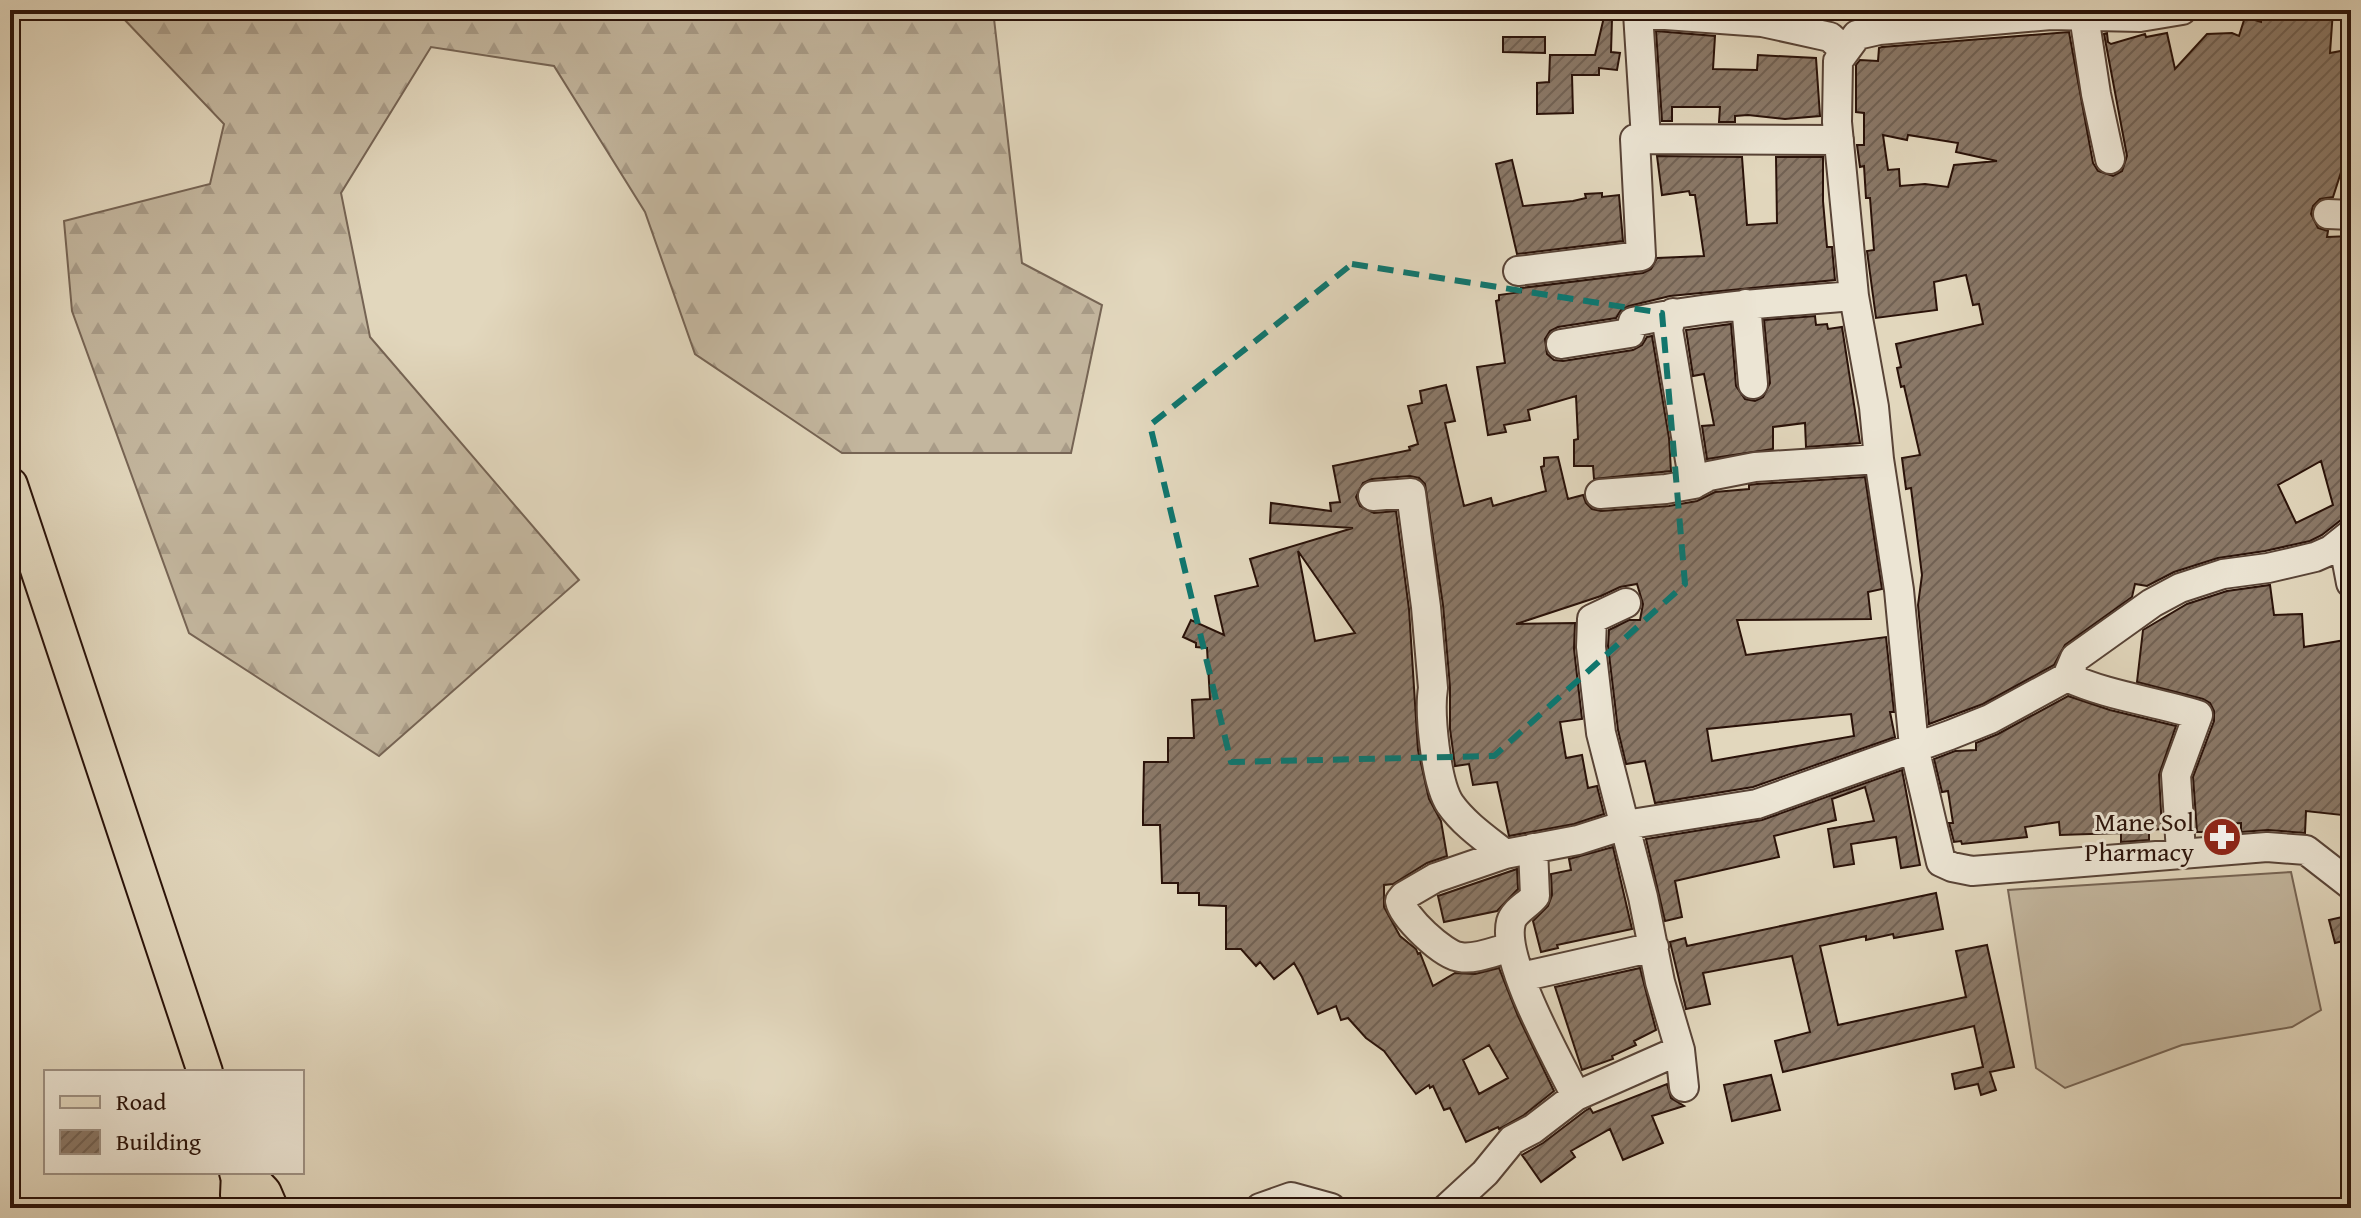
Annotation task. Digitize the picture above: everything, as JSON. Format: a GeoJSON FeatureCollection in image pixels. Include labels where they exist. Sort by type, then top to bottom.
{"type":"FeatureCollection","features":[{"type":"Feature","properties":{"kind":"highway"},"geometry":{"type":"LineString","coordinates":[[241,1174],[261,1194],[267,1208]]}},
{"type":"Feature","properties":{"kind":"main road"},"geometry":{"type":"LineString","coordinates":[[10,485],[204,1070]]}},
{"type":"Feature","properties":{"kind":"main road"},"geometry":{"type":"LineString","coordinates":[[239,1174],[238,1195],[242,1208]]}},
{"type":"Feature","properties":{"kind":"street"},"geometry":{"type":"LineString","coordinates":[[2182,10],[2140,17],[2071,14],[1879,30],[1857,35],[1838,61],[1839,140],[1854,296],[1874,407],[1899,590],[1914,747],[1941,862],[1952,867],[1972,871],[2267,847],[2306,850],[2351,885]]}},
{"type":"Feature","properties":{"kind":"street"},"geometry":{"type":"LineString","coordinates":[[1646,139],[1632,11],[1762,22],[1830,37],[1844,50]]}},
{"type":"Feature","properties":{"kind":"street"},"geometry":{"type":"LineString","coordinates":[[2071,14],[2096,94],[2110,159]]}},
{"type":"Feature","properties":{"kind":"street"},"geometry":{"type":"LineString","coordinates":[[1518,271],[1641,256],[1635,139],[1839,140]]}},
{"type":"Feature","properties":{"kind":"street"},"geometry":{"type":"LineString","coordinates":[[1561,344],[1630,333],[1633,322],[1673,313],[1854,296]]}},
{"type":"Feature","properties":{"kind":"street"},"geometry":{"type":"LineString","coordinates":[[1746,304],[1753,384]]}},
{"type":"Feature","properties":{"kind":"street"},"geometry":{"type":"LineString","coordinates":[[1673,313],[1668,329],[1694,484]]}},
{"type":"Feature","properties":{"kind":"street"},"geometry":{"type":"LineString","coordinates":[[1600,494],[1666,489],[1755,467],[1879,459]]}},
{"type":"Feature","properties":{"kind":"street"},"geometry":{"type":"LineString","coordinates":[[1373,496],[1411,493],[1426,607],[1435,748],[1442,781],[1448,801],[1455,810],[1505,854]]}},
{"type":"Feature","properties":{"kind":"street"},"geometry":{"type":"LineString","coordinates":[[1511,947],[1464,958],[1450,955],[1420,929],[1401,907],[1400,901],[1435,878],[1505,854],[1578,840],[1625,825],[1757,804],[1990,719],[2067,677],[2075,658],[2152,603],[2180,588],[2223,574],[2315,557],[2347,538],[2351,583]]}},
{"type":"Feature","properties":{"kind":"street"},"geometry":{"type":"LineString","coordinates":[[1626,603],[1592,619],[1591,647],[1601,733],[1660,982],[1680,1050],[1684,1087]]}},
{"type":"Feature","properties":{"kind":"street"},"geometry":{"type":"LineString","coordinates":[[2067,677],[2105,692],[2198,715],[2176,775],[2181,852]]}},
{"type":"Feature","properties":{"kind":"street"},"geometry":{"type":"LineString","coordinates":[[1533,848],[1535,896],[1526,908],[1515,913],[1511,921],[1511,947],[1521,977],[1576,1096]]}},
{"type":"Feature","properties":{"kind":"street"},"geometry":{"type":"LineString","coordinates":[[1521,977],[1654,947]]}},
{"type":"Feature","properties":{"kind":"street"},"geometry":{"type":"LineString","coordinates":[[1447,1208],[1485,1173],[1512,1140],[1533,1129],[1576,1096],[1680,1050]]}},
{"type":"Feature","properties":{"kind":"street"},"geometry":{"type":"LineString","coordinates":[[1260,1208],[1291,1197],[1331,1208]]}},
{"type":"Feature","properties":{"kind":"highlighted area"},"geometry":{"type":"Polygon","coordinates":[[[1352,264],[1662,313],[1685,584],[1494,756],[1231,762],[1150,425],[1352,264]]]}},
{"type":"Feature","properties":{"kind":"green space"},"geometry":{"type":"Polygon","coordinates":[[[82,10],[993,10],[1022,263],[1102,305],[1071,453],[842,453],[695,354],[645,212],[554,66],[431,47],[341,193],[370,337],[579,580],[379,756],[189,633],[72,311],[64,221],[210,184],[224,124],[122,17],[82,10]]]}},
{"type":"Feature","properties":{"kind":"green space"},"geometry":{"type":"Polygon","coordinates":[[[2291,872],[2321,1010],[2292,1027],[2182,1045],[2065,1088],[2036,1068],[2008,890],[2291,872]]]}},
{"type":"Feature","properties":{"kind":"building"},"geometry":{"type":"Polygon","coordinates":[[[2261,10],[2333,10],[2330,53],[2346,50],[2351,78],[2351,159],[2345,160],[2333,197],[2320,199],[2313,206],[2311,214],[2318,228],[2328,231],[2327,237],[2351,236],[2351,517],[2341,520],[2310,541],[2218,558],[2174,572],[2147,586],[2135,584],[2132,597],[2065,645],[2054,665],[1983,704],[1929,724],[1918,605],[1922,575],[1911,488],[1906,489],[1902,458],[1920,455],[1904,386],[1901,387],[1896,344],[1983,324],[1979,304],[1973,305],[1966,275],[1934,282],[1937,310],[1876,318],[1867,251],[1874,250],[1870,198],[1866,198],[1864,166],[1860,167],[1857,145],[1864,145],[1864,113],[1856,112],[1856,65],[1860,60],[1878,61],[1879,48],[1882,47],[2069,32],[2093,163],[2098,171],[2113,176],[2122,171],[2127,156],[2104,34],[2107,33],[2111,44],[2145,34],[2146,37],[2167,33],[2175,69],[2207,34],[2232,33],[2239,36],[2245,17],[2261,22],[2261,10]],[[1883,135],[1888,170],[1899,169],[1900,186],[1925,184],[1948,187],[1954,165],[1997,161],[1956,152],[1958,143],[1908,135],[1907,140],[1883,135]],[[2321,461],[2278,485],[2296,523],[2333,505],[2321,461]]]}},
{"type":"Feature","properties":{"kind":"building"},"geometry":{"type":"Polygon","coordinates":[[[1604,17],[1612,19],[1611,52],[1620,53],[1617,70],[1599,68],[1599,75],[1572,75],[1573,113],[1537,114],[1537,83],[1549,82],[1550,55],[1595,55],[1604,17]]]}},
{"type":"Feature","properties":{"kind":"building"},"geometry":{"type":"Polygon","coordinates":[[[1656,31],[1715,36],[1713,69],[1757,70],[1758,55],[1816,58],[1820,116],[1785,119],[1748,115],[1735,116],[1735,122],[1719,122],[1720,107],[1672,107],[1672,121],[1662,121],[1656,31]]]}},
{"type":"Feature","properties":{"kind":"building"},"geometry":{"type":"Polygon","coordinates":[[[1503,37],[1545,37],[1545,53],[1503,52],[1503,37]]]}},
{"type":"Feature","properties":{"kind":"building"},"geometry":{"type":"Polygon","coordinates":[[[1657,156],[1742,157],[1747,225],[1777,223],[1776,157],[1823,157],[1827,247],[1832,247],[1835,280],[1670,296],[1629,306],[1621,310],[1616,318],[1550,331],[1545,339],[1547,354],[1554,360],[1563,361],[1633,350],[1652,336],[1669,438],[1671,471],[1594,479],[1593,466],[1574,466],[1574,440],[1578,439],[1576,396],[1528,410],[1530,420],[1504,425],[1506,432],[1488,435],[1477,367],[1505,363],[1496,301],[1499,295],[1521,292],[1521,288],[1643,273],[1651,269],[1657,258],[1704,256],[1695,195],[1690,195],[1689,191],[1662,195],[1657,156]]]}},
{"type":"Feature","properties":{"kind":"building"},"geometry":{"type":"Polygon","coordinates":[[[1512,160],[1523,206],[1573,201],[1586,198],[1585,194],[1602,193],[1602,197],[1619,195],[1623,241],[1517,254],[1496,164],[1512,160]]]}},
{"type":"Feature","properties":{"kind":"building"},"geometry":{"type":"Polygon","coordinates":[[[1815,316],[1816,325],[1827,324],[1828,329],[1842,327],[1860,443],[1806,447],[1805,423],[1773,427],[1773,449],[1707,459],[1702,426],[1714,425],[1704,374],[1693,376],[1686,330],[1731,324],[1736,386],[1745,399],[1755,401],[1763,397],[1770,383],[1764,320],[1815,316]]]}},
{"type":"Feature","properties":{"kind":"building"},"geometry":{"type":"Polygon","coordinates":[[[1446,385],[1455,421],[1445,423],[1464,506],[1491,498],[1493,506],[1546,491],[1541,467],[1544,466],[1544,458],[1558,457],[1568,499],[1583,495],[1592,509],[1601,511],[1669,506],[1697,501],[1715,492],[1749,489],[1749,485],[1865,477],[1882,589],[1868,592],[1871,619],[1737,620],[1746,655],[1886,637],[1894,712],[1890,712],[1895,737],[1753,787],[1655,803],[1645,761],[1626,764],[1618,730],[1608,646],[1609,630],[1629,620],[1640,620],[1643,604],[1637,584],[1620,587],[1516,624],[1575,623],[1574,649],[1582,719],[1560,722],[1566,758],[1582,755],[1588,788],[1597,786],[1604,814],[1574,824],[1509,836],[1497,782],[1473,785],[1469,764],[1455,766],[1443,605],[1425,484],[1419,478],[1410,476],[1372,479],[1363,483],[1356,497],[1360,506],[1374,513],[1396,511],[1409,609],[1418,750],[1429,799],[1441,821],[1447,856],[1427,863],[1393,884],[1384,885],[1384,907],[1400,936],[1420,953],[1433,986],[1455,973],[1475,974],[1499,968],[1554,1091],[1524,1115],[1466,1142],[1450,1108],[1444,1110],[1433,1086],[1430,1088],[1429,1085],[1416,1094],[1384,1051],[1366,1038],[1348,1018],[1341,1020],[1336,1006],[1318,1014],[1294,963],[1274,979],[1260,962],[1256,966],[1241,949],[1226,949],[1226,906],[1199,905],[1199,893],[1178,893],[1178,883],[1162,883],[1160,825],[1143,825],[1144,762],[1168,762],[1168,738],[1194,738],[1192,700],[1210,699],[1207,648],[1196,647],[1196,643],[1183,637],[1191,620],[1224,635],[1215,596],[1258,586],[1250,559],[1353,528],[1270,523],[1271,503],[1331,511],[1330,503],[1340,502],[1333,466],[1410,450],[1409,447],[1418,444],[1408,406],[1422,403],[1420,391],[1446,385]],[[1298,551],[1315,641],[1355,633],[1298,551]],[[1851,714],[1707,729],[1712,761],[1854,736],[1851,714]],[[1489,1045],[1463,1060],[1479,1094],[1508,1078],[1489,1045]]]}},
{"type":"Feature","properties":{"kind":"building"},"geometry":{"type":"Polygon","coordinates":[[[2270,585],[2274,615],[2302,614],[2304,647],[2351,639],[2351,816],[2306,811],[2305,833],[2268,830],[2241,832],[2241,823],[2207,825],[2207,832],[2197,832],[2193,777],[2214,721],[2214,711],[2210,703],[2203,699],[2137,682],[2143,630],[2187,604],[2227,591],[2270,585]]]}},
{"type":"Feature","properties":{"kind":"building"},"geometry":{"type":"Polygon","coordinates":[[[2068,696],[2176,726],[2159,775],[2162,829],[2149,830],[2149,840],[2121,842],[2121,833],[2060,835],[2059,822],[2025,827],[2027,837],[1962,844],[1961,841],[1954,842],[1949,823],[1953,823],[1948,791],[1942,792],[1934,759],[1955,751],[1976,750],[1976,743],[2068,696]]]}},
{"type":"Feature","properties":{"kind":"building"},"geometry":{"type":"Polygon","coordinates":[[[1902,770],[1920,865],[1901,868],[1896,837],[1851,844],[1854,864],[1834,867],[1828,829],[1874,821],[1865,787],[1832,799],[1836,820],[1774,836],[1779,857],[1675,881],[1682,917],[1665,921],[1646,839],[1762,820],[1902,770]]]}},
{"type":"Feature","properties":{"kind":"building"},"geometry":{"type":"Polygon","coordinates":[[[1613,847],[1632,929],[1557,945],[1558,948],[1541,952],[1533,921],[1548,906],[1552,895],[1551,874],[1571,870],[1569,859],[1613,847]]]}},
{"type":"Feature","properties":{"kind":"building"},"geometry":{"type":"Polygon","coordinates":[[[1517,869],[1518,889],[1497,911],[1444,922],[1438,896],[1517,869]]]}},
{"type":"Feature","properties":{"kind":"building"},"geometry":{"type":"Polygon","coordinates":[[[1936,893],[1943,929],[1894,938],[1893,934],[1866,940],[1866,936],[1820,946],[1838,1025],[1966,997],[1956,951],[1987,945],[2014,1067],[1990,1072],[1996,1090],[1981,1095],[1978,1084],[1955,1089],[1952,1074],[1983,1067],[1974,1026],[1783,1072],[1775,1041],[1810,1032],[1792,956],[1703,973],[1710,1004],[1686,1009],[1670,942],[1685,938],[1687,946],[1936,893]]]}},
{"type":"Feature","properties":{"kind":"building"},"geometry":{"type":"Polygon","coordinates":[[[2351,915],[2351,939],[2335,943],[2329,920],[2351,915]]]}},
{"type":"Feature","properties":{"kind":"building"},"geometry":{"type":"Polygon","coordinates":[[[1640,968],[1656,1030],[1634,1041],[1636,1045],[1612,1056],[1613,1059],[1582,1070],[1555,987],[1640,968]]]}},
{"type":"Feature","properties":{"kind":"building"},"geometry":{"type":"Polygon","coordinates":[[[1771,1075],[1780,1110],[1732,1121],[1724,1085],[1771,1075]]]}},
{"type":"Feature","properties":{"kind":"building"},"geometry":{"type":"Polygon","coordinates":[[[1667,1084],[1671,1098],[1684,1106],[1652,1116],[1663,1143],[1623,1160],[1610,1129],[1571,1151],[1575,1157],[1541,1182],[1522,1155],[1590,1108],[1593,1113],[1667,1084]]]}},
{"type":"Feature","properties":{"kind":"place","name":"Mane Sol Pharmacy"},"geometry":{"type":"Point","coordinates":[2222,837]}}]}
